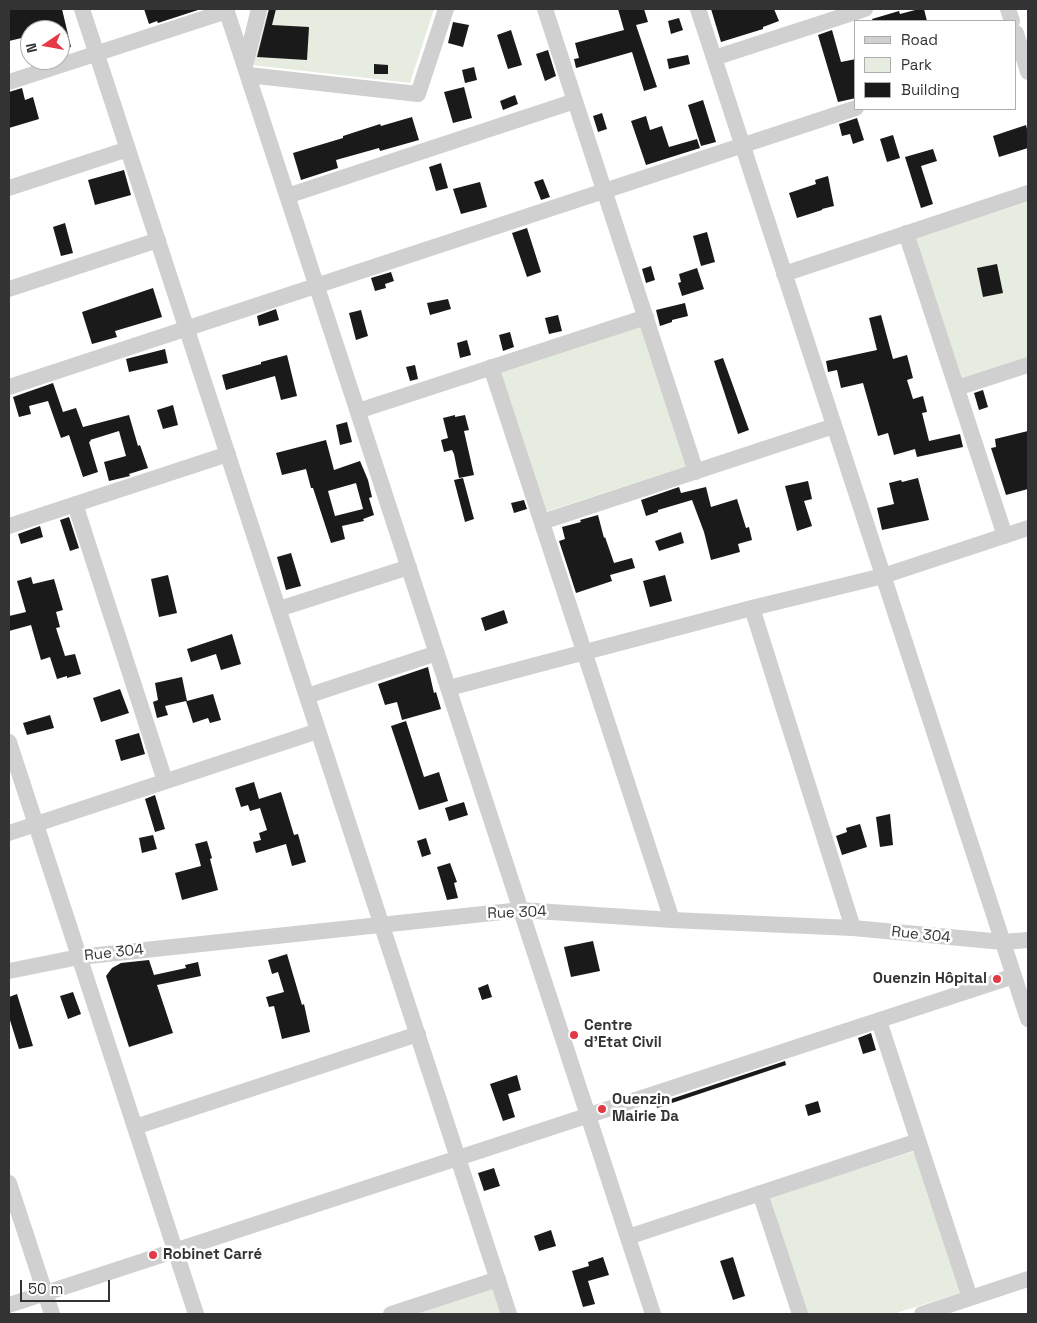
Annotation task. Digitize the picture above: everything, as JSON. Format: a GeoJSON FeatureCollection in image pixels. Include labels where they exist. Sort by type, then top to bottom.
{"type":"FeatureCollection","features":[{"type":"Feature","properties":{"kind":"street"},"geometry":{"type":"LineString","coordinates":[[82,9],[509,1314]]}},
{"type":"Feature","properties":{"kind":"street"},"geometry":{"type":"LineString","coordinates":[[246,70],[259,9]]}},
{"type":"Feature","properties":{"kind":"street"},"geometry":{"type":"LineString","coordinates":[[246,70],[418,94],[446,9]]}},
{"type":"Feature","properties":{"kind":"street"},"geometry":{"type":"LineString","coordinates":[[545,9],[696,472]]}},
{"type":"Feature","properties":{"kind":"street"},"geometry":{"type":"LineString","coordinates":[[698,9],[1028,1019]]}},
{"type":"Feature","properties":{"kind":"street"},"geometry":{"type":"LineString","coordinates":[[714,58],[865,9]]}},
{"type":"Feature","properties":{"kind":"street"},"geometry":{"type":"LineString","coordinates":[[9,82],[226,10],[654,1314]]}},
{"type":"Feature","properties":{"kind":"street"},"geometry":{"type":"LineString","coordinates":[[1017,36],[1028,72]]}},
{"type":"Feature","properties":{"kind":"street"},"geometry":{"type":"LineString","coordinates":[[287,196],[575,101]]}},
{"type":"Feature","properties":{"kind":"street"},"geometry":{"type":"LineString","coordinates":[[9,386],[854,109]]}},
{"type":"Feature","properties":{"kind":"street"},"geometry":{"type":"LineString","coordinates":[[9,188],[128,149]]}},
{"type":"Feature","properties":{"kind":"street"},"geometry":{"type":"LineString","coordinates":[[784,274],[1028,193]]}},
{"type":"Feature","properties":{"kind":"street"},"geometry":{"type":"LineString","coordinates":[[906,233],[1006,536]]}},
{"type":"Feature","properties":{"kind":"street"},"geometry":{"type":"LineString","coordinates":[[9,290],[158,240]]}},
{"type":"Feature","properties":{"kind":"street"},"geometry":{"type":"LineString","coordinates":[[358,411],[646,316]]}},
{"type":"Feature","properties":{"kind":"street"},"geometry":{"type":"LineString","coordinates":[[957,388],[1028,365]]}},
{"type":"Feature","properties":{"kind":"street"},"geometry":{"type":"LineString","coordinates":[[491,367],[672,920]]}},
{"type":"Feature","properties":{"kind":"street"},"geometry":{"type":"LineString","coordinates":[[542,522],[834,426]]}},
{"type":"Feature","properties":{"kind":"street"},"geometry":{"type":"LineString","coordinates":[[9,526],[228,454]]}},
{"type":"Feature","properties":{"kind":"street"},"geometry":{"type":"LineString","coordinates":[[75,504],[165,781]]}},
{"type":"Feature","properties":{"kind":"street"},"geometry":{"type":"LineString","coordinates":[[448,688],[752,608],[883,576],[1028,528]]}},
{"type":"Feature","properties":{"kind":"street"},"geometry":{"type":"LineString","coordinates":[[279,609],[409,567]]}},
{"type":"Feature","properties":{"kind":"street"},"geometry":{"type":"LineString","coordinates":[[752,608],[853,928]]}},
{"type":"Feature","properties":{"kind":"street"},"geometry":{"type":"LineString","coordinates":[[307,696],[437,654]]}},
{"type":"Feature","properties":{"kind":"street"},"geometry":{"type":"LineString","coordinates":[[9,833],[318,731]]}},
{"type":"Feature","properties":{"kind":"street"},"geometry":{"type":"LineString","coordinates":[[9,742],[196,1314]]}},
{"type":"Feature","properties":{"kind":"street","name":"Rue 304"},"geometry":{"type":"LineString","coordinates":[[9,971],[79,956],[521,910],[672,920],[853,928],[1003,942],[1028,940]]}},
{"type":"Feature","properties":{"kind":"street"},"geometry":{"type":"LineString","coordinates":[[9,1305],[1014,976]]}},
{"type":"Feature","properties":{"kind":"street"},"geometry":{"type":"LineString","coordinates":[[879,1021],[970,1298]]}},
{"type":"Feature","properties":{"kind":"street"},"geometry":{"type":"LineString","coordinates":[[135,1127],[418,1034]]}},
{"type":"Feature","properties":{"kind":"street"},"geometry":{"type":"LineString","coordinates":[[628,1237],[918,1141]]}},
{"type":"Feature","properties":{"kind":"street"},"geometry":{"type":"LineString","coordinates":[[9,1183],[52,1314]]}},
{"type":"Feature","properties":{"kind":"street"},"geometry":{"type":"LineString","coordinates":[[760,1193],[800,1314]]}},
{"type":"Feature","properties":{"kind":"street"},"geometry":{"type":"LineString","coordinates":[[392,1314],[498,1279]]}},
{"type":"Feature","properties":{"kind":"street"},"geometry":{"type":"LineString","coordinates":[[922,1314],[1028,1279]]}},
{"type":"Feature","properties":{"kind":"green space"},"geometry":{"type":"Polygon","coordinates":[[[266,9],[434,9],[410,83],[252,65],[266,9]]]}},
{"type":"Feature","properties":{"kind":"green space"},"geometry":{"type":"Polygon","coordinates":[[[1028,202],[1028,359],[960,380],[915,238],[1028,202]]]}},
{"type":"Feature","properties":{"kind":"green space"},"geometry":{"type":"Polygon","coordinates":[[[642,324],[687,466],[542,513],[496,371],[642,324]]]}},
{"type":"Feature","properties":{"kind":"green space"},"geometry":{"type":"Polygon","coordinates":[[[915,1151],[960,1293],[893,1314],[807,1314],[770,1197],[915,1151]]]}},
{"type":"Feature","properties":{"kind":"green space"},"geometry":{"type":"Polygon","coordinates":[[[498,1287],[507,1314],[413,1314],[498,1287]]]}},
{"type":"Feature","properties":{"kind":"building"},"geometry":{"type":"Polygon","coordinates":[[[9,9],[62,9],[65,20],[20,20],[20,38],[9,41],[9,9]]]}},
{"type":"Feature","properties":{"kind":"building"},"geometry":{"type":"Polygon","coordinates":[[[144,9],[198,10],[158,23],[157,21],[149,24],[144,9]]]}},
{"type":"Feature","properties":{"kind":"building"},"geometry":{"type":"Polygon","coordinates":[[[269,9],[276,9],[272,25],[309,27],[307,60],[257,57],[269,9]]]}},
{"type":"Feature","properties":{"kind":"building"},"geometry":{"type":"Polygon","coordinates":[[[618,9],[644,9],[648,22],[636,25],[657,87],[644,91],[632,52],[576,68],[574,59],[579,58],[575,43],[624,30],[618,9]]]}},
{"type":"Feature","properties":{"kind":"building"},"geometry":{"type":"Polygon","coordinates":[[[711,9],[774,9],[779,21],[763,27],[763,29],[721,42],[711,9]]]}},
{"type":"Feature","properties":{"kind":"building"},"geometry":{"type":"Polygon","coordinates":[[[924,9],[927,20],[872,19],[899,11],[900,14],[924,9]]]}},
{"type":"Feature","properties":{"kind":"building"},"geometry":{"type":"Polygon","coordinates":[[[679,18],[683,30],[671,34],[668,21],[679,18]]]}},
{"type":"Feature","properties":{"kind":"building"},"geometry":{"type":"Polygon","coordinates":[[[453,22],[469,25],[463,47],[448,43],[453,22]]]}},
{"type":"Feature","properties":{"kind":"building"},"geometry":{"type":"Polygon","coordinates":[[[511,30],[522,65],[508,69],[497,35],[511,30]]]}},
{"type":"Feature","properties":{"kind":"building"},"geometry":{"type":"Polygon","coordinates":[[[832,30],[841,62],[854,59],[854,98],[838,102],[818,35],[832,30]]]}},
{"type":"Feature","properties":{"kind":"building"},"geometry":{"type":"Polygon","coordinates":[[[548,50],[556,76],[545,81],[536,54],[548,50]]]}},
{"type":"Feature","properties":{"kind":"building"},"geometry":{"type":"Polygon","coordinates":[[[688,55],[690,64],[669,69],[667,59],[688,55]]]}},
{"type":"Feature","properties":{"kind":"building"},"geometry":{"type":"Polygon","coordinates":[[[374,64],[388,65],[388,74],[374,74],[374,64]]]}},
{"type":"Feature","properties":{"kind":"building"},"geometry":{"type":"Polygon","coordinates":[[[474,67],[477,80],[465,83],[462,70],[474,67]]]}},
{"type":"Feature","properties":{"kind":"building"},"geometry":{"type":"Polygon","coordinates":[[[464,87],[472,118],[453,123],[444,92],[464,87]]]}},
{"type":"Feature","properties":{"kind":"building"},"geometry":{"type":"Polygon","coordinates":[[[22,88],[25,100],[33,97],[39,119],[9,128],[9,92],[22,88]]]}},
{"type":"Feature","properties":{"kind":"building"},"geometry":{"type":"Polygon","coordinates":[[[515,95],[518,104],[503,110],[500,101],[515,95]]]}},
{"type":"Feature","properties":{"kind":"building"},"geometry":{"type":"Polygon","coordinates":[[[703,100],[716,142],[701,146],[688,105],[703,100]]]}},
{"type":"Feature","properties":{"kind":"building"},"geometry":{"type":"Polygon","coordinates":[[[602,113],[607,129],[598,132],[593,116],[602,113]]]}},
{"type":"Feature","properties":{"kind":"building"},"geometry":{"type":"Polygon","coordinates":[[[646,116],[650,130],[662,126],[669,147],[697,139],[700,148],[646,165],[631,121],[646,116]]]}},
{"type":"Feature","properties":{"kind":"building"},"geometry":{"type":"Polygon","coordinates":[[[412,117],[419,140],[380,151],[379,148],[336,160],[338,168],[301,180],[293,153],[343,138],[343,136],[380,124],[381,126],[412,117]]]}},
{"type":"Feature","properties":{"kind":"building"},"geometry":{"type":"Polygon","coordinates":[[[857,118],[864,140],[853,144],[850,134],[842,136],[839,124],[857,118]]]}},
{"type":"Feature","properties":{"kind":"building"},"geometry":{"type":"Polygon","coordinates":[[[1026,125],[1028,148],[999,157],[993,136],[1026,125]]]}},
{"type":"Feature","properties":{"kind":"building"},"geometry":{"type":"Polygon","coordinates":[[[893,135],[900,158],[887,162],[880,139],[893,135]]]}},
{"type":"Feature","properties":{"kind":"building"},"geometry":{"type":"Polygon","coordinates":[[[933,149],[937,161],[921,166],[933,204],[921,208],[905,157],[933,149]]]}},
{"type":"Feature","properties":{"kind":"building"},"geometry":{"type":"Polygon","coordinates":[[[441,163],[448,188],[436,191],[429,167],[441,163]]]}},
{"type":"Feature","properties":{"kind":"building"},"geometry":{"type":"Polygon","coordinates":[[[124,170],[131,195],[95,205],[88,180],[124,170]]]}},
{"type":"Feature","properties":{"kind":"building"},"geometry":{"type":"Polygon","coordinates":[[[828,176],[834,206],[797,218],[789,193],[816,184],[815,180],[828,176]]]}},
{"type":"Feature","properties":{"kind":"building"},"geometry":{"type":"Polygon","coordinates":[[[543,179],[550,197],[541,200],[534,182],[543,179]]]}},
{"type":"Feature","properties":{"kind":"building"},"geometry":{"type":"Polygon","coordinates":[[[480,182],[487,207],[461,214],[453,189],[480,182]]]}},
{"type":"Feature","properties":{"kind":"building"},"geometry":{"type":"Polygon","coordinates":[[[65,223],[73,253],[61,256],[53,227],[65,223]]]}},
{"type":"Feature","properties":{"kind":"building"},"geometry":{"type":"Polygon","coordinates":[[[527,228],[541,272],[527,277],[512,233],[527,228]]]}},
{"type":"Feature","properties":{"kind":"building"},"geometry":{"type":"Polygon","coordinates":[[[707,232],[715,262],[701,266],[693,236],[707,232]]]}},
{"type":"Feature","properties":{"kind":"building"},"geometry":{"type":"Polygon","coordinates":[[[997,264],[1003,293],[983,297],[977,268],[997,264]]]}},
{"type":"Feature","properties":{"kind":"building"},"geometry":{"type":"Polygon","coordinates":[[[651,266],[655,280],[646,283],[642,269],[651,266]]]}},
{"type":"Feature","properties":{"kind":"building"},"geometry":{"type":"Polygon","coordinates":[[[697,268],[704,289],[682,296],[678,283],[681,282],[679,274],[697,268]]]}},
{"type":"Feature","properties":{"kind":"building"},"geometry":{"type":"Polygon","coordinates":[[[391,272],[394,281],[385,284],[386,288],[375,291],[371,278],[391,272]]]}},
{"type":"Feature","properties":{"kind":"building"},"geometry":{"type":"Polygon","coordinates":[[[153,288],[162,317],[115,331],[117,337],[92,344],[82,312],[153,288]]]}},
{"type":"Feature","properties":{"kind":"building"},"geometry":{"type":"Polygon","coordinates":[[[448,299],[451,309],[430,315],[427,303],[448,299]]]}},
{"type":"Feature","properties":{"kind":"building"},"geometry":{"type":"Polygon","coordinates":[[[685,303],[688,316],[672,320],[672,322],[660,326],[656,310],[685,303]]]}},
{"type":"Feature","properties":{"kind":"building"},"geometry":{"type":"Polygon","coordinates":[[[276,309],[279,320],[259,326],[257,316],[276,309]]]}},
{"type":"Feature","properties":{"kind":"building"},"geometry":{"type":"Polygon","coordinates":[[[361,310],[368,336],[356,340],[349,313],[361,310]]]}},
{"type":"Feature","properties":{"kind":"building"},"geometry":{"type":"Polygon","coordinates":[[[558,315],[562,331],[549,334],[545,318],[558,315]]]}},
{"type":"Feature","properties":{"kind":"building"},"geometry":{"type":"Polygon","coordinates":[[[881,315],[893,359],[907,355],[913,378],[907,380],[913,399],[923,396],[927,412],[922,413],[929,441],[960,434],[963,447],[917,457],[915,449],[894,455],[888,433],[878,436],[863,383],[841,388],[837,370],[828,372],[826,361],[877,350],[869,318],[881,315]]]}},
{"type":"Feature","properties":{"kind":"building"},"geometry":{"type":"Polygon","coordinates":[[[510,332],[514,347],[503,351],[499,335],[510,332]]]}},
{"type":"Feature","properties":{"kind":"building"},"geometry":{"type":"Polygon","coordinates":[[[467,340],[471,355],[460,358],[457,343],[467,340]]]}},
{"type":"Feature","properties":{"kind":"building"},"geometry":{"type":"Polygon","coordinates":[[[165,349],[168,363],[129,372],[126,359],[165,349]]]}},
{"type":"Feature","properties":{"kind":"building"},"geometry":{"type":"Polygon","coordinates":[[[287,355],[297,396],[281,400],[275,376],[226,390],[222,375],[287,355]]]}},
{"type":"Feature","properties":{"kind":"building"},"geometry":{"type":"Polygon","coordinates":[[[723,358],[749,430],[738,434],[714,361],[723,358]]]}},
{"type":"Feature","properties":{"kind":"building"},"geometry":{"type":"Polygon","coordinates":[[[415,365],[418,379],[410,381],[406,367],[415,365]]]}},
{"type":"Feature","properties":{"kind":"building"},"geometry":{"type":"Polygon","coordinates":[[[53,383],[63,412],[76,408],[83,427],[129,415],[138,446],[140,445],[148,468],[129,474],[130,476],[109,481],[104,462],[126,456],[119,431],[90,440],[98,472],[83,477],[69,435],[61,438],[48,401],[29,406],[31,414],[19,417],[13,397],[53,383]]]}},
{"type":"Feature","properties":{"kind":"building"},"geometry":{"type":"Polygon","coordinates":[[[983,390],[988,407],[979,410],[974,393],[983,390]]]}},
{"type":"Feature","properties":{"kind":"building"},"geometry":{"type":"Polygon","coordinates":[[[173,405],[178,425],[163,429],[157,410],[173,405]]]}},
{"type":"Feature","properties":{"kind":"building"},"geometry":{"type":"Polygon","coordinates":[[[455,415],[455,417],[465,415],[469,430],[464,431],[474,475],[459,478],[454,454],[452,450],[444,452],[441,440],[448,438],[443,418],[455,415]]]}},
{"type":"Feature","properties":{"kind":"building"},"geometry":{"type":"Polygon","coordinates":[[[347,422],[352,442],[340,445],[336,425],[347,422]]]}},
{"type":"Feature","properties":{"kind":"building"},"geometry":{"type":"Polygon","coordinates":[[[1028,431],[1028,489],[1006,495],[991,448],[996,447],[995,439],[1028,431]]]}},
{"type":"Feature","properties":{"kind":"building"},"geometry":{"type":"Polygon","coordinates":[[[326,440],[334,470],[360,461],[368,480],[372,497],[369,498],[374,515],[363,519],[364,521],[342,526],[345,539],[331,543],[306,469],[282,475],[276,453],[326,440]],[[356,483],[328,491],[335,516],[363,509],[356,483]]]}},
{"type":"Feature","properties":{"kind":"building"},"geometry":{"type":"Polygon","coordinates":[[[463,478],[474,519],[465,522],[454,480],[463,478]]]}},
{"type":"Feature","properties":{"kind":"building"},"geometry":{"type":"Polygon","coordinates":[[[918,478],[929,520],[882,530],[877,508],[894,504],[889,483],[918,478]]]}},
{"type":"Feature","properties":{"kind":"building"},"geometry":{"type":"Polygon","coordinates":[[[808,481],[812,499],[804,501],[812,526],[797,531],[785,486],[808,481]]]}},
{"type":"Feature","properties":{"kind":"building"},"geometry":{"type":"Polygon","coordinates":[[[679,487],[681,493],[706,487],[711,507],[737,499],[746,528],[749,527],[752,540],[738,544],[740,552],[711,560],[704,532],[692,500],[658,510],[658,512],[646,516],[641,500],[679,487]]]}},
{"type":"Feature","properties":{"kind":"building"},"geometry":{"type":"Polygon","coordinates":[[[524,500],[527,509],[514,513],[511,503],[524,500]]]}},
{"type":"Feature","properties":{"kind":"building"},"geometry":{"type":"Polygon","coordinates":[[[598,515],[604,538],[614,563],[632,558],[635,568],[610,575],[612,581],[576,593],[559,541],[565,539],[562,527],[598,515]]]}},
{"type":"Feature","properties":{"kind":"building"},"geometry":{"type":"Polygon","coordinates":[[[69,517],[79,548],[70,551],[60,520],[69,517]]]}},
{"type":"Feature","properties":{"kind":"building"},"geometry":{"type":"Polygon","coordinates":[[[40,526],[43,537],[21,544],[18,534],[40,526]]]}},
{"type":"Feature","properties":{"kind":"building"},"geometry":{"type":"Polygon","coordinates":[[[681,532],[684,543],[659,551],[655,541],[681,532]]]}},
{"type":"Feature","properties":{"kind":"building"},"geometry":{"type":"Polygon","coordinates":[[[291,553],[301,586],[286,590],[277,557],[291,553]]]}},
{"type":"Feature","properties":{"kind":"building"},"geometry":{"type":"Polygon","coordinates":[[[168,575],[177,613],[159,617],[151,579],[168,575]]]}},
{"type":"Feature","properties":{"kind":"building"},"geometry":{"type":"Polygon","coordinates":[[[665,575],[672,601],[650,607],[643,581],[665,575]]]}},
{"type":"Feature","properties":{"kind":"building"},"geometry":{"type":"Polygon","coordinates":[[[31,577],[33,584],[54,579],[63,610],[56,612],[60,627],[56,628],[65,656],[75,654],[81,674],[57,679],[50,657],[41,660],[31,625],[9,631],[9,616],[26,612],[17,581],[31,577]]]}},
{"type":"Feature","properties":{"kind":"building"},"geometry":{"type":"Polygon","coordinates":[[[504,610],[508,623],[485,631],[481,618],[504,610]]]}},
{"type":"Feature","properties":{"kind":"building"},"geometry":{"type":"Polygon","coordinates":[[[232,634],[241,664],[221,670],[216,654],[191,662],[187,649],[232,634]]]}},
{"type":"Feature","properties":{"kind":"building"},"geometry":{"type":"Polygon","coordinates":[[[428,667],[434,693],[436,692],[441,709],[402,720],[397,702],[385,705],[378,684],[428,667]]]}},
{"type":"Feature","properties":{"kind":"building"},"geometry":{"type":"Polygon","coordinates":[[[182,677],[187,701],[213,694],[221,720],[210,723],[208,718],[193,723],[186,701],[165,706],[168,715],[157,718],[153,702],[158,700],[155,683],[182,677]]]}},
{"type":"Feature","properties":{"kind":"building"},"geometry":{"type":"Polygon","coordinates":[[[120,689],[129,713],[101,722],[93,698],[120,689]]]}},
{"type":"Feature","properties":{"kind":"building"},"geometry":{"type":"Polygon","coordinates":[[[50,715],[54,728],[27,735],[23,723],[50,715]]]}},
{"type":"Feature","properties":{"kind":"building"},"geometry":{"type":"Polygon","coordinates":[[[406,721],[424,777],[439,772],[448,801],[419,810],[391,726],[406,721]]]}},
{"type":"Feature","properties":{"kind":"building"},"geometry":{"type":"Polygon","coordinates":[[[139,733],[145,754],[121,761],[115,740],[139,733]]]}},
{"type":"Feature","properties":{"kind":"building"},"geometry":{"type":"Polygon","coordinates":[[[254,782],[259,799],[281,792],[294,835],[298,834],[306,862],[292,866],[286,844],[256,853],[253,842],[261,840],[259,833],[267,830],[260,808],[250,811],[248,805],[241,807],[235,788],[254,782]]]}},
{"type":"Feature","properties":{"kind":"building"},"geometry":{"type":"Polygon","coordinates":[[[155,795],[165,829],[155,832],[145,799],[155,795]]]}},
{"type":"Feature","properties":{"kind":"building"},"geometry":{"type":"Polygon","coordinates":[[[464,802],[468,815],[449,821],[445,808],[464,802]]]}},
{"type":"Feature","properties":{"kind":"building"},"geometry":{"type":"Polygon","coordinates":[[[890,814],[893,845],[880,847],[876,817],[890,814]]]}},
{"type":"Feature","properties":{"kind":"building"},"geometry":{"type":"Polygon","coordinates":[[[860,824],[867,847],[842,855],[836,836],[847,832],[846,828],[860,824]]]}},
{"type":"Feature","properties":{"kind":"building"},"geometry":{"type":"Polygon","coordinates":[[[153,835],[157,849],[142,853],[139,838],[153,835]]]}},
{"type":"Feature","properties":{"kind":"building"},"geometry":{"type":"Polygon","coordinates":[[[426,838],[431,854],[422,857],[417,841],[426,838]]]}},
{"type":"Feature","properties":{"kind":"building"},"geometry":{"type":"Polygon","coordinates":[[[207,841],[218,890],[182,900],[175,873],[201,866],[195,844],[207,841]]]}},
{"type":"Feature","properties":{"kind":"building"},"geometry":{"type":"Polygon","coordinates":[[[450,863],[457,882],[454,883],[458,898],[447,900],[437,867],[450,863]]]}},
{"type":"Feature","properties":{"kind":"building"},"geometry":{"type":"Polygon","coordinates":[[[593,941],[600,971],[571,977],[564,947],[593,941]]]}},
{"type":"Feature","properties":{"kind":"building"},"geometry":{"type":"Polygon","coordinates":[[[287,954],[302,1005],[304,1004],[310,1032],[282,1039],[274,1006],[269,1007],[266,997],[284,992],[278,972],[272,974],[268,960],[287,954]]]}},
{"type":"Feature","properties":{"kind":"building"},"geometry":{"type":"Polygon","coordinates":[[[149,960],[154,975],[186,968],[185,965],[198,962],[201,976],[157,985],[173,1033],[129,1047],[106,976],[112,968],[121,963],[149,960]]]}},
{"type":"Feature","properties":{"kind":"building"},"geometry":{"type":"Polygon","coordinates":[[[488,984],[492,997],[482,1000],[478,988],[488,984]]]}},
{"type":"Feature","properties":{"kind":"building"},"geometry":{"type":"Polygon","coordinates":[[[73,992],[81,1014],[68,1019],[60,996],[73,992]]]}},
{"type":"Feature","properties":{"kind":"building"},"geometry":{"type":"Polygon","coordinates":[[[17,994],[33,1046],[19,1049],[9,1017],[9,997],[17,994]]]}},
{"type":"Feature","properties":{"kind":"building"},"geometry":{"type":"Polygon","coordinates":[[[871,1033],[876,1050],[863,1054],[858,1038],[871,1033]]]}},
{"type":"Feature","properties":{"kind":"building"},"geometry":{"type":"Polygon","coordinates":[[[785,1061],[786,1065],[657,1108],[656,1104],[785,1061]]]}},
{"type":"Feature","properties":{"kind":"building"},"geometry":{"type":"Polygon","coordinates":[[[517,1075],[521,1090],[508,1094],[515,1117],[503,1121],[490,1084],[517,1075]]]}},
{"type":"Feature","properties":{"kind":"building"},"geometry":{"type":"Polygon","coordinates":[[[818,1101],[821,1112],[808,1116],[805,1105],[818,1101]]]}},
{"type":"Feature","properties":{"kind":"building"},"geometry":{"type":"Polygon","coordinates":[[[494,1168],[500,1186],[484,1191],[478,1173],[494,1168]]]}},
{"type":"Feature","properties":{"kind":"building"},"geometry":{"type":"Polygon","coordinates":[[[551,1230],[556,1246],[539,1251],[534,1236],[551,1230]]]}},
{"type":"Feature","properties":{"kind":"building"},"geometry":{"type":"Polygon","coordinates":[[[603,1257],[609,1275],[588,1281],[595,1304],[583,1307],[572,1271],[589,1266],[588,1262],[603,1257]]]}},
{"type":"Feature","properties":{"kind":"building"},"geometry":{"type":"Polygon","coordinates":[[[733,1257],[745,1296],[733,1300],[720,1261],[733,1257]]]}},
{"type":"Feature","properties":{"kind":"place","name":"Ouenzin Hôpital"},"geometry":{"type":"Point","coordinates":[997,979]}},
{"type":"Feature","properties":{"kind":"place","name":"Centre d'Etat Civil"},"geometry":{"type":"Point","coordinates":[574,1035]}},
{"type":"Feature","properties":{"kind":"place","name":"Ouenzin Mairie Da"},"geometry":{"type":"Point","coordinates":[602,1109]}},
{"type":"Feature","properties":{"kind":"place","name":"Robinet Carré"},"geometry":{"type":"Point","coordinates":[153,1255]}}]}
